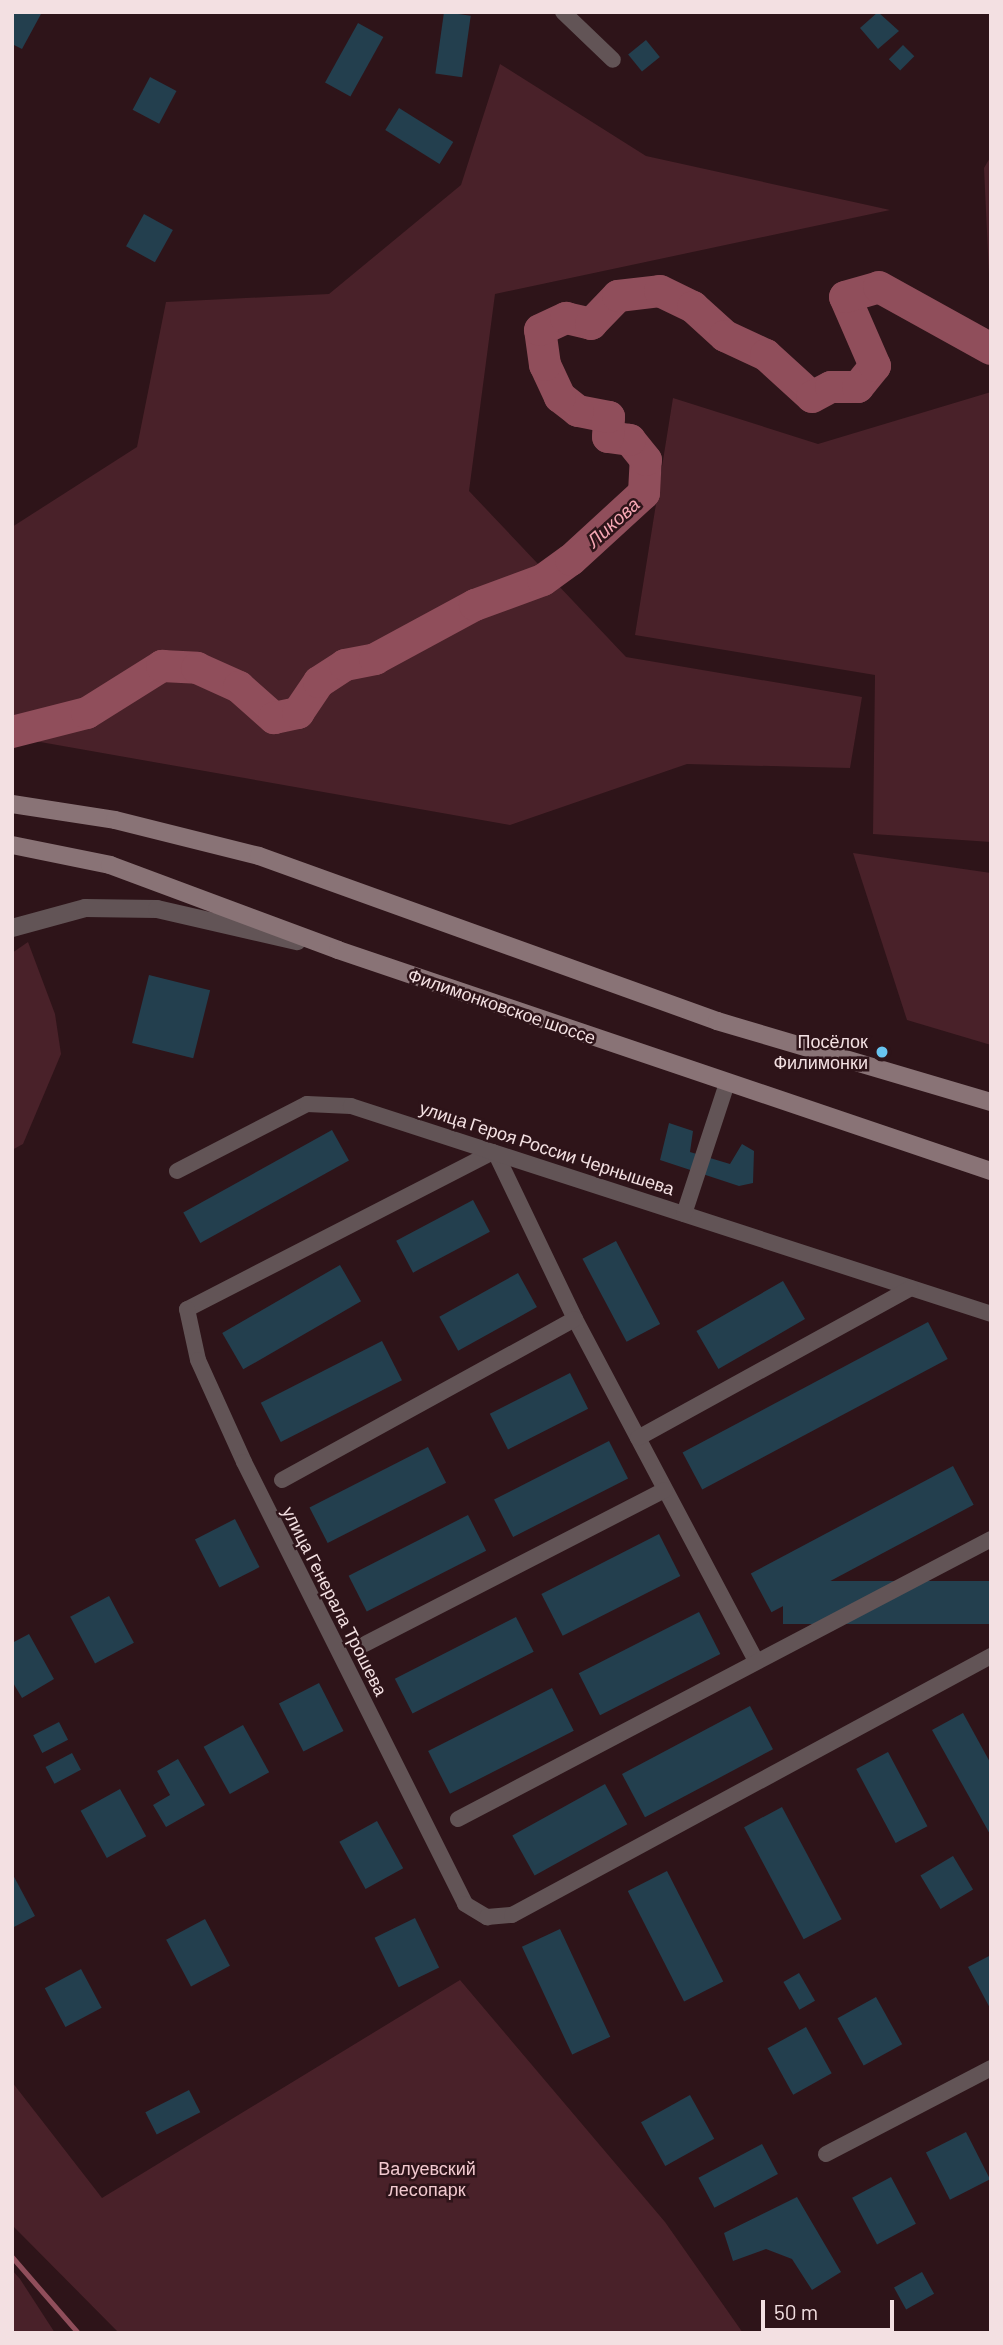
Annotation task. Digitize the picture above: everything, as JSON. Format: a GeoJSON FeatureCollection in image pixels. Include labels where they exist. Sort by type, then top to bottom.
{"type":"FeatureCollection","features":[{"type":"Feature","properties":{"kind":"main road"},"geometry":{"type":"LineString","coordinates":[[12,804],[32,806],[260,856],[717,1021],[991,1102]]}},
{"type":"Feature","properties":{"kind":"main road","name":"Филимонковское шоссе"},"geometry":{"type":"LineString","coordinates":[[18,846],[110,865],[338,950],[991,1171]]}},
{"type":"Feature","properties":{"kind":"street"},"geometry":{"type":"LineString","coordinates":[[563,12],[613,60]]}},
{"type":"Feature","properties":{"kind":"street"},"geometry":{"type":"LineString","coordinates":[[16,926],[85,908],[157,909],[338,950]]}},
{"type":"Feature","properties":{"kind":"street"},"geometry":{"type":"LineString","coordinates":[[684,1214],[727,1083]]}},
{"type":"Feature","properties":{"kind":"street","name":"улица Героя России Чернышева"},"geometry":{"type":"LineString","coordinates":[[177,1171],[307,1104],[351,1105],[991,1314]]}},
{"type":"Feature","properties":{"kind":"street"},"geometry":{"type":"LineString","coordinates":[[495,1153],[575,1319],[756,1661]]}},
{"type":"Feature","properties":{"kind":"street","name":"улица Генерала Трошева"},"geometry":{"type":"LineString","coordinates":[[495,1153],[187,1309],[198,1360],[244,1462],[465,1904],[487,1917],[512,1915],[991,1656]]}},
{"type":"Feature","properties":{"kind":"street"},"geometry":{"type":"LineString","coordinates":[[638,1438],[911,1288]]}},
{"type":"Feature","properties":{"kind":"street"},"geometry":{"type":"LineString","coordinates":[[282,1480],[575,1319]]}},
{"type":"Feature","properties":{"kind":"street"},"geometry":{"type":"LineString","coordinates":[[365,1644],[665,1490]]}},
{"type":"Feature","properties":{"kind":"street"},"geometry":{"type":"LineString","coordinates":[[458,1819],[991,1539]]}},
{"type":"Feature","properties":{"kind":"street"},"geometry":{"type":"LineString","coordinates":[[826,2154],[991,2068]]}},
{"type":"Feature","properties":{"kind":"green space"},"geometry":{"type":"Polygon","coordinates":[[[500,64],[646,156],[890,210],[495,294],[469,491],[626,657],[862,697],[850,768],[687,764],[510,825],[12,737],[12,527],[137,447],[166,302],[329,294],[461,185],[500,64]]]}},
{"type":"Feature","properties":{"kind":"green space"},"geometry":{"type":"Polygon","coordinates":[[[991,156],[991,317],[984,168],[991,156]]]}},
{"type":"Feature","properties":{"kind":"green space"},"geometry":{"type":"Polygon","coordinates":[[[991,392],[991,842],[873,834],[875,675],[635,635],[673,398],[818,444],[991,392]]]}},
{"type":"Feature","properties":{"kind":"green space"},"geometry":{"type":"Polygon","coordinates":[[[853,853],[991,873],[991,1045],[907,1020],[853,853]]]}},
{"type":"Feature","properties":{"kind":"green space"},"geometry":{"type":"Polygon","coordinates":[[[28,942],[55,1014],[61,1054],[23,1144],[12,1150],[12,953],[28,942]]]}},
{"type":"Feature","properties":{"kind":"green space","name":"Валуевский лесопарк"},"geometry":{"type":"Polygon","coordinates":[[[460,1980],[665,2222],[743,2333],[119,2333],[12,2225],[12,2082],[102,2198],[460,1980]]]}},
{"type":"Feature","properties":{"kind":"green space"},"geometry":{"type":"Polygon","coordinates":[[[12,2270],[20,2279],[55,2333],[12,2333],[12,2270]]]}},
{"type":"Feature","properties":{"kind":"building"},"geometry":{"type":"Polygon","coordinates":[[[12,12],[41,14],[22,49],[12,44],[12,12]]]}},
{"type":"Feature","properties":{"kind":"building"},"geometry":{"type":"Polygon","coordinates":[[[444,12],[471,16],[462,77],[435,73],[444,12]]]}},
{"type":"Feature","properties":{"kind":"building"},"geometry":{"type":"Polygon","coordinates":[[[878,12],[899,31],[878,49],[860,28],[878,12]]]}},
{"type":"Feature","properties":{"kind":"building"},"geometry":{"type":"Polygon","coordinates":[[[358,23],[383,37],[350,97],[325,82],[358,23]]]}},
{"type":"Feature","properties":{"kind":"building"},"geometry":{"type":"Polygon","coordinates":[[[646,40],[660,57],[642,72],[628,54],[646,40]]]}},
{"type":"Feature","properties":{"kind":"building"},"geometry":{"type":"Polygon","coordinates":[[[903,45],[914,56],[900,70],[889,59],[903,45]]]}},
{"type":"Feature","properties":{"kind":"building"},"geometry":{"type":"Polygon","coordinates":[[[150,77],[176,91],[159,124],[133,110],[150,77]]]}},
{"type":"Feature","properties":{"kind":"building"},"geometry":{"type":"Polygon","coordinates":[[[399,108],[453,142],[439,164],[385,130],[399,108]]]}},
{"type":"Feature","properties":{"kind":"building"},"geometry":{"type":"Polygon","coordinates":[[[144,214],[173,230],[155,262],[126,246],[144,214]]]}},
{"type":"Feature","properties":{"kind":"building"},"geometry":{"type":"Polygon","coordinates":[[[149,975],[210,990],[193,1058],[132,1043],[149,975]]]}},
{"type":"Feature","properties":{"kind":"building"},"geometry":{"type":"Polygon","coordinates":[[[669,1123],[693,1131],[690,1152],[730,1164],[742,1144],[754,1151],[753,1183],[739,1186],[660,1160],[669,1123]]]}},
{"type":"Feature","properties":{"kind":"building"},"geometry":{"type":"Polygon","coordinates":[[[332,1130],[349,1161],[200,1243],[183,1212],[332,1130]]]}},
{"type":"Feature","properties":{"kind":"building"},"geometry":{"type":"Polygon","coordinates":[[[473,1200],[490,1232],[413,1273],[396,1241],[473,1200]]]}},
{"type":"Feature","properties":{"kind":"building"},"geometry":{"type":"Polygon","coordinates":[[[616,1241],[660,1324],[627,1342],[582,1259],[616,1241]]]}},
{"type":"Feature","properties":{"kind":"building"},"geometry":{"type":"Polygon","coordinates":[[[340,1265],[361,1301],[243,1369],[222,1333],[340,1265]]]}},
{"type":"Feature","properties":{"kind":"building"},"geometry":{"type":"Polygon","coordinates":[[[518,1273],[537,1307],[458,1351],[439,1317],[518,1273]]]}},
{"type":"Feature","properties":{"kind":"building"},"geometry":{"type":"Polygon","coordinates":[[[783,1281],[805,1319],[718,1369],[696,1331],[783,1281]]]}},
{"type":"Feature","properties":{"kind":"building"},"geometry":{"type":"Polygon","coordinates":[[[928,1322],[948,1359],[702,1490],[683,1453],[928,1322]]]}},
{"type":"Feature","properties":{"kind":"building"},"geometry":{"type":"Polygon","coordinates":[[[382,1341],[402,1380],[281,1442],[261,1403],[382,1341]]]}},
{"type":"Feature","properties":{"kind":"building"},"geometry":{"type":"Polygon","coordinates":[[[570,1373],[588,1409],[508,1449],[490,1414],[570,1373]]]}},
{"type":"Feature","properties":{"kind":"building"},"geometry":{"type":"Polygon","coordinates":[[[609,1441],[628,1478],[513,1537],[494,1500],[609,1441]]]}},
{"type":"Feature","properties":{"kind":"building"},"geometry":{"type":"Polygon","coordinates":[[[428,1447],[446,1483],[328,1543],[309,1507],[428,1447]]]}},
{"type":"Feature","properties":{"kind":"building"},"geometry":{"type":"Polygon","coordinates":[[[953,1466],[974,1505],[771,1612],[751,1574],[953,1466]]]}},
{"type":"Feature","properties":{"kind":"building"},"geometry":{"type":"Polygon","coordinates":[[[468,1515],[486,1551],[367,1611],[349,1576],[468,1515]]]}},
{"type":"Feature","properties":{"kind":"building"},"geometry":{"type":"Polygon","coordinates":[[[235,1519],[260,1567],[219,1588],[195,1539],[235,1519]]]}},
{"type":"Feature","properties":{"kind":"building"},"geometry":{"type":"Polygon","coordinates":[[[659,1534],[680,1576],[563,1636],[541,1594],[659,1534]]]}},
{"type":"Feature","properties":{"kind":"building"},"geometry":{"type":"Polygon","coordinates":[[[783,1581],[991,1581],[991,1624],[783,1624],[783,1581]]]}},
{"type":"Feature","properties":{"kind":"building"},"geometry":{"type":"Polygon","coordinates":[[[109,1596],[134,1643],[95,1663],[70,1617],[109,1596]]]}},
{"type":"Feature","properties":{"kind":"building"},"geometry":{"type":"Polygon","coordinates":[[[699,1612],[720,1654],[600,1715],[579,1673],[699,1612]]]}},
{"type":"Feature","properties":{"kind":"building"},"geometry":{"type":"Polygon","coordinates":[[[516,1617],[534,1652],[413,1713],[395,1679],[516,1617]]]}},
{"type":"Feature","properties":{"kind":"building"},"geometry":{"type":"Polygon","coordinates":[[[29,1634],[54,1679],[22,1698],[12,1681],[12,1643],[29,1634]]]}},
{"type":"Feature","properties":{"kind":"building"},"geometry":{"type":"Polygon","coordinates":[[[319,1683],[344,1731],[303,1752],[279,1703],[319,1683]]]}},
{"type":"Feature","properties":{"kind":"building"},"geometry":{"type":"Polygon","coordinates":[[[552,1688],[574,1731],[450,1794],[428,1751],[552,1688]]]}},
{"type":"Feature","properties":{"kind":"building"},"geometry":{"type":"Polygon","coordinates":[[[750,1706],[773,1749],[645,1817],[622,1774],[750,1706]]]}},
{"type":"Feature","properties":{"kind":"building"},"geometry":{"type":"Polygon","coordinates":[[[963,1713],[991,1764],[991,1836],[932,1730],[963,1713]]]}},
{"type":"Feature","properties":{"kind":"building"},"geometry":{"type":"Polygon","coordinates":[[[59,1722],[68,1740],[42,1753],[33,1735],[59,1722]]]}},
{"type":"Feature","properties":{"kind":"building"},"geometry":{"type":"Polygon","coordinates":[[[243,1725],[269,1772],[230,1794],[204,1747],[243,1725]]]}},
{"type":"Feature","properties":{"kind":"building"},"geometry":{"type":"Polygon","coordinates":[[[888,1752],[927,1826],[896,1843],[856,1769],[888,1752]]]}},
{"type":"Feature","properties":{"kind":"building"},"geometry":{"type":"Polygon","coordinates":[[[72,1753],[81,1770],[54,1784],[46,1767],[72,1753]]]}},
{"type":"Feature","properties":{"kind":"building"},"geometry":{"type":"Polygon","coordinates":[[[178,1759],[205,1805],[166,1827],[153,1805],[170,1795],[157,1771],[178,1759]]]}},
{"type":"Feature","properties":{"kind":"building"},"geometry":{"type":"Polygon","coordinates":[[[605,1784],[627,1824],[535,1876],[512,1835],[605,1784]]]}},
{"type":"Feature","properties":{"kind":"building"},"geometry":{"type":"Polygon","coordinates":[[[120,1789],[146,1836],[107,1858],[81,1811],[120,1789]]]}},
{"type":"Feature","properties":{"kind":"building"},"geometry":{"type":"Polygon","coordinates":[[[782,1807],[842,1919],[804,1939],[744,1827],[782,1807]]]}},
{"type":"Feature","properties":{"kind":"building"},"geometry":{"type":"Polygon","coordinates":[[[377,1821],[403,1868],[366,1889],[339,1842],[377,1821]]]}},
{"type":"Feature","properties":{"kind":"building"},"geometry":{"type":"Polygon","coordinates":[[[953,1856],[973,1889],[941,1909],[920,1876],[953,1856]]]}},
{"type":"Feature","properties":{"kind":"building"},"geometry":{"type":"Polygon","coordinates":[[[667,1871],[723,1981],[684,2001],[628,1891],[667,1871]]]}},
{"type":"Feature","properties":{"kind":"building"},"geometry":{"type":"Polygon","coordinates":[[[12,1873],[35,1916],[12,1928],[12,1873]]]}},
{"type":"Feature","properties":{"kind":"building"},"geometry":{"type":"Polygon","coordinates":[[[415,1918],[439,1967],[399,1987],[375,1938],[415,1918]]]}},
{"type":"Feature","properties":{"kind":"building"},"geometry":{"type":"Polygon","coordinates":[[[205,1919],[230,1966],[191,1986],[166,1940],[205,1919]]]}},
{"type":"Feature","properties":{"kind":"building"},"geometry":{"type":"Polygon","coordinates":[[[560,1929],[610,2037],[572,2055],[522,1947],[560,1929]]]}},
{"type":"Feature","properties":{"kind":"building"},"geometry":{"type":"Polygon","coordinates":[[[991,1955],[991,2010],[968,1967],[991,1955]]]}},
{"type":"Feature","properties":{"kind":"building"},"geometry":{"type":"Polygon","coordinates":[[[81,1969],[102,2008],[65,2027],[45,1988],[81,1969]]]}},
{"type":"Feature","properties":{"kind":"building"},"geometry":{"type":"Polygon","coordinates":[[[799,1973],[815,2001],[799,2010],[783,1982],[799,1973]]]}},
{"type":"Feature","properties":{"kind":"building"},"geometry":{"type":"Polygon","coordinates":[[[876,1997],[902,2044],[864,2066],[838,2018],[876,1997]]]}},
{"type":"Feature","properties":{"kind":"building"},"geometry":{"type":"Polygon","coordinates":[[[806,2027],[832,2073],[793,2095],[768,2048],[806,2027]]]}},
{"type":"Feature","properties":{"kind":"building"},"geometry":{"type":"Polygon","coordinates":[[[189,2090],[200,2112],[157,2135],[145,2112],[189,2090]]]}},
{"type":"Feature","properties":{"kind":"building"},"geometry":{"type":"Polygon","coordinates":[[[690,2095],[714,2139],[665,2166],[641,2122],[690,2095]]]}},
{"type":"Feature","properties":{"kind":"building"},"geometry":{"type":"Polygon","coordinates":[[[966,2132],[990,2179],[950,2200],[926,2152],[966,2132]]]}},
{"type":"Feature","properties":{"kind":"building"},"geometry":{"type":"Polygon","coordinates":[[[762,2144],[778,2174],[714,2208],[698,2178],[762,2144]]]}},
{"type":"Feature","properties":{"kind":"building"},"geometry":{"type":"Polygon","coordinates":[[[891,2177],[916,2224],[877,2244],[852,2198],[891,2177]]]}},
{"type":"Feature","properties":{"kind":"building"},"geometry":{"type":"Polygon","coordinates":[[[797,2197],[841,2272],[812,2290],[792,2259],[766,2249],[733,2261],[724,2233],[797,2197]]]}},
{"type":"Feature","properties":{"kind":"building"},"geometry":{"type":"Polygon","coordinates":[[[922,2272],[934,2294],[906,2309],[894,2288],[922,2272]]]}},
{"type":"Feature","properties":{"kind":"waterway","name":"Ликова"},"geometry":{"type":"LineString","coordinates":[[12,732],[87,713],[162,666],[197,668],[239,687],[274,718],[298,713],[319,682],[345,665],[375,659],[475,605],[543,580],[571,560],[644,493],[646,460],[630,440],[608,437],[609,417],[578,411],[560,397],[545,365],[540,330],[566,318],[591,324],[618,296],[660,291],[693,307],[725,336],[766,355],[812,397],[831,387],[858,387],[875,366],[845,297],[879,287],[991,349]]}},
{"type":"Feature","properties":{"kind":"waterway"},"geometry":{"type":"LineString","coordinates":[[12,2257],[78,2333]]}},
{"type":"Feature","properties":{"kind":"place","name":"Посёлок Филимонки"},"geometry":{"type":"Point","coordinates":[882,1052]}}]}
